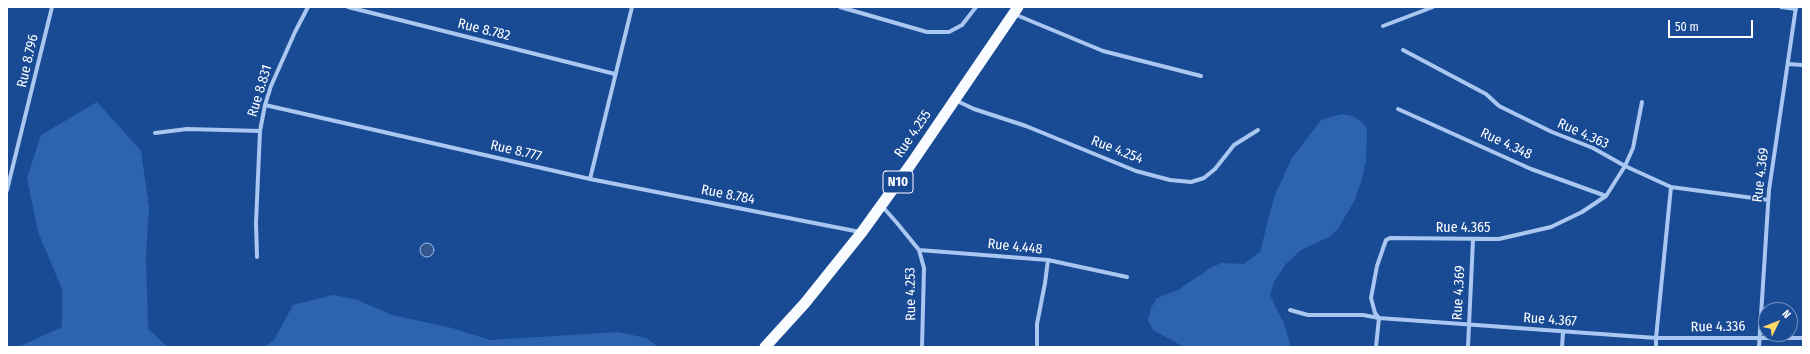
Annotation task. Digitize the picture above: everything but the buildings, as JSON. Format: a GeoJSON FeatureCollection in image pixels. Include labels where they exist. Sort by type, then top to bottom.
{"type":"FeatureCollection","features":[{"type":"Feature","properties":{"kind":"highway","name":"Rue 4.255"},"geometry":{"type":"LineString","coordinates":[[765,347],[806,303],[882,206],[1016,11]]}},
{"type":"Feature","properties":{"kind":"street","name":"Rue 8.796"},"geometry":{"type":"LineString","coordinates":[[7,190],[52,7]]}},
{"type":"Feature","properties":{"kind":"street","name":"Rue 8.831"},"geometry":{"type":"LineString","coordinates":[[155,133],[187,129],[260,131],[265,105],[281,62],[308,7]]}},
{"type":"Feature","properties":{"kind":"street","name":"Rue 8.782"},"geometry":{"type":"LineString","coordinates":[[348,7],[615,74]]}},
{"type":"Feature","properties":{"kind":"street"},"geometry":{"type":"LineString","coordinates":[[590,179],[632,7]]}},
{"type":"Feature","properties":{"kind":"street"},"geometry":{"type":"LineString","coordinates":[[840,7],[927,32],[949,32],[962,25],[976,7]]}},
{"type":"Feature","properties":{"kind":"street"},"geometry":{"type":"LineString","coordinates":[[1383,26],[1433,7]]}},
{"type":"Feature","properties":{"kind":"street"},"geometry":{"type":"LineString","coordinates":[[1781,7],[1796,8]]}},
{"type":"Feature","properties":{"kind":"street","name":"Rue 4.369"},"geometry":{"type":"LineString","coordinates":[[1761,302],[1768,200],[1796,8]]}},
{"type":"Feature","properties":{"kind":"street"},"geometry":{"type":"LineString","coordinates":[[1016,11],[1103,51],[1201,76]]}},
{"type":"Feature","properties":{"kind":"street","name":"Rue 4.363"},"geometry":{"type":"LineString","coordinates":[[1403,50],[1486,94],[1499,106],[1552,132],[1593,148],[1626,166],[1671,187],[1768,200]]}},
{"type":"Feature","properties":{"kind":"street"},"geometry":{"type":"LineString","coordinates":[[1788,64],[1803,65]]}},
{"type":"Feature","properties":{"kind":"street","name":"Rue 4.254"},"geometry":{"type":"LineString","coordinates":[[955,100],[974,109],[1026,126],[1136,171],[1170,180],[1191,182],[1204,178],[1215,169],[1234,145],[1258,130]]}},
{"type":"Feature","properties":{"kind":"street","name":"Rue 4.365"},"geometry":{"type":"LineString","coordinates":[[1376,347],[1379,318],[1375,313],[1371,298],[1376,266],[1386,240],[1390,238],[1473,240],[1499,239],[1551,227],[1582,212],[1606,196],[1626,166],[1634,148],[1642,102]]}},
{"type":"Feature","properties":{"kind":"street","name":"Rue 8.777"},"geometry":{"type":"LineString","coordinates":[[265,105],[590,179]]}},
{"type":"Feature","properties":{"kind":"street","name":"Rue 4.348"},"geometry":{"type":"LineString","coordinates":[[1398,108],[1531,169],[1606,196]]}},
{"type":"Feature","properties":{"kind":"street"},"geometry":{"type":"LineString","coordinates":[[257,257],[256,223],[260,131]]}},
{"type":"Feature","properties":{"kind":"street","name":"Rue 8.784"},"geometry":{"type":"LineString","coordinates":[[590,179],[862,232]]}},
{"type":"Feature","properties":{"kind":"street"},"geometry":{"type":"LineString","coordinates":[[1656,347],[1671,187]]}},
{"type":"Feature","properties":{"kind":"street","name":"Rue 4.253"},"geometry":{"type":"LineString","coordinates":[[882,206],[919,250],[924,268],[922,347]]}},
{"type":"Feature","properties":{"kind":"street","name":"Rue 4.369"},"geometry":{"type":"LineString","coordinates":[[1468,347],[1473,240]]}},
{"type":"Feature","properties":{"kind":"street","name":"Rue 4.448"},"geometry":{"type":"LineString","coordinates":[[919,250],[1048,260],[1046,283],[1037,324],[1037,347]]}},
{"type":"Feature","properties":{"kind":"street"},"geometry":{"type":"LineString","coordinates":[[1048,260],[1127,277]]}},
{"type":"Feature","properties":{"kind":"street","name":"Rue 4.367"},"geometry":{"type":"LineString","coordinates":[[1290,310],[1308,316],[1347,314],[1379,318],[1656,338]]}},
{"type":"Feature","properties":{"kind":"street"},"geometry":{"type":"LineString","coordinates":[[1562,347],[1563,332]]}},
{"type":"Feature","properties":{"kind":"street","name":"Rue 4.336"},"geometry":{"type":"LineString","coordinates":[[1656,338],[1758,337]]}},
{"type":"Feature","properties":{"kind":"shaded area"},"geometry":{"type":"Polygon","coordinates":[[[97,102],[141,151],[149,207],[146,257],[148,329],[168,347],[18,347],[62,327],[62,289],[38,232],[27,178],[41,135],[97,102]]]}},
{"type":"Feature","properties":{"kind":"shaded area"},"geometry":{"type":"Polygon","coordinates":[[[1341,114],[1352,116],[1361,121],[1367,129],[1366,161],[1361,182],[1354,201],[1338,229],[1329,237],[1301,250],[1286,264],[1274,282],[1270,295],[1284,324],[1291,347],[1182,346],[1153,330],[1148,320],[1151,308],[1157,298],[1178,290],[1212,267],[1221,263],[1244,264],[1260,252],[1274,197],[1292,158],[1321,120],[1341,114]]]}},
{"type":"Feature","properties":{"kind":"shaded area"},"geometry":{"type":"Polygon","coordinates":[[[424,243],[430,243],[434,247],[434,253],[430,257],[424,257],[420,253],[420,247],[424,243]]]}},
{"type":"Feature","properties":{"kind":"shaded area"},"geometry":{"type":"Polygon","coordinates":[[[333,295],[355,299],[392,315],[452,328],[490,340],[618,332],[646,338],[658,347],[264,347],[274,340],[293,305],[333,295]]]}}]}
